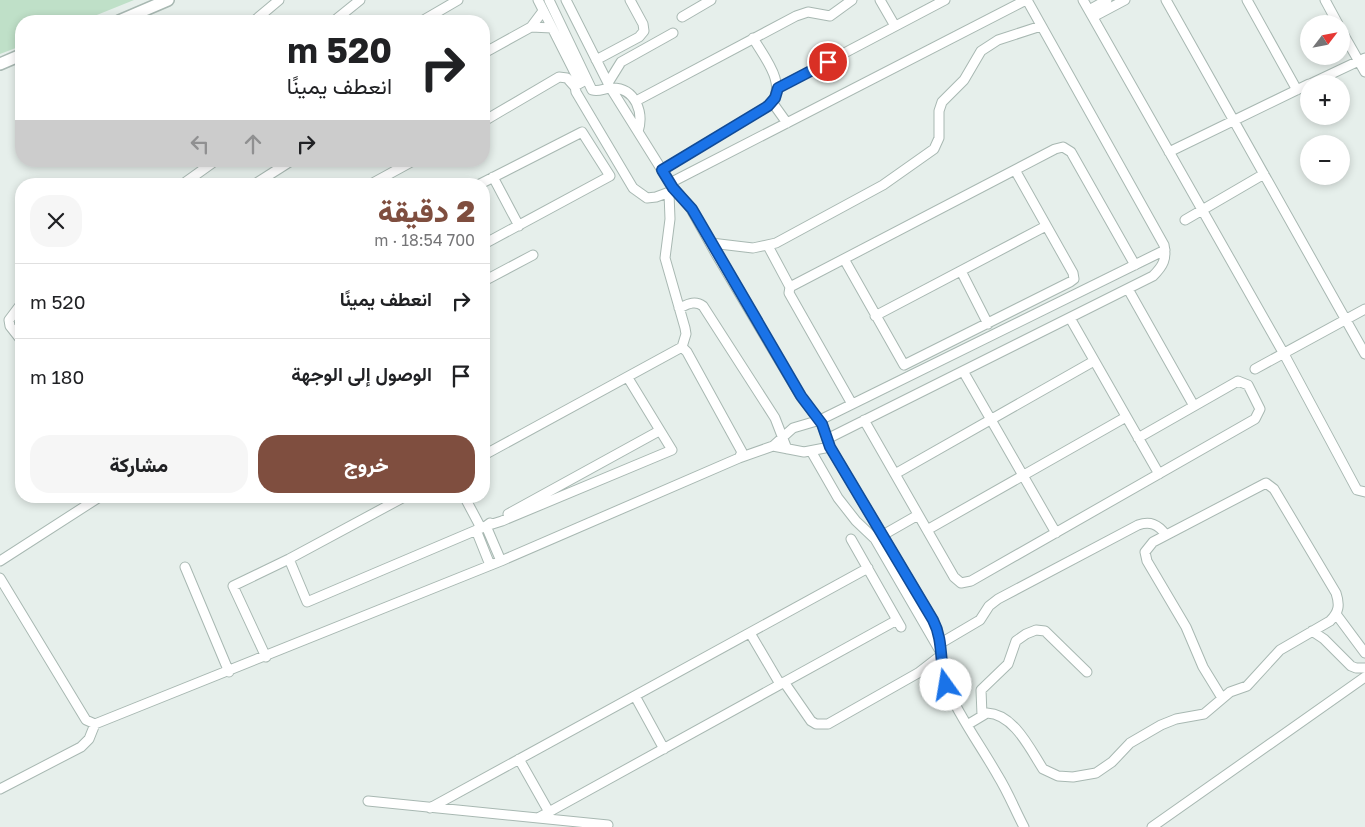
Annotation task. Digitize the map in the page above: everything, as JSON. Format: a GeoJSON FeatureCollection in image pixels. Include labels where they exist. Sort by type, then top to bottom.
{"type":"FeatureCollection","features":[{"type":"Feature","properties":{"kind":"street"},"geometry":{"type":"LineString","coordinates":[[133,15],[168,0]]}},
{"type":"Feature","properties":{"kind":"street"},"geometry":{"type":"LineString","coordinates":[[261,15],[279,0]]}},
{"type":"Feature","properties":{"kind":"street"},"geometry":{"type":"LineString","coordinates":[[341,15],[360,0]]}},
{"type":"Feature","properties":{"kind":"street"},"geometry":{"type":"LineString","coordinates":[[432,15],[458,0]]}},
{"type":"Feature","properties":{"kind":"street"},"geometry":{"type":"LineString","coordinates":[[538,0],[580,84],[608,146],[637,192],[647,198],[671,189],[787,123],[1026,0],[1165,250],[1166,255],[1161,268],[1153,276],[864,420],[829,443],[811,451],[773,446]]}},
{"type":"Feature","properties":{"kind":"street"},"geometry":{"type":"LineString","coordinates":[[548,0],[580,84]]}},
{"type":"Feature","properties":{"kind":"street"},"geometry":{"type":"LineString","coordinates":[[566,0],[609,85],[662,170],[671,189],[692,209],[801,396],[820,420],[829,443],[933,620],[940,636],[940,669],[946,685],[998,776],[1024,827]]}},
{"type":"Feature","properties":{"kind":"street"},"geometry":{"type":"LineString","coordinates":[[596,60],[639,37],[644,31],[643,24],[630,0]]}},
{"type":"Feature","properties":{"kind":"street"},"geometry":{"type":"LineString","coordinates":[[636,101],[802,13],[832,15],[852,0]]}},
{"type":"Feature","properties":{"kind":"street"},"geometry":{"type":"LineString","coordinates":[[880,0],[895,26]]}},
{"type":"Feature","properties":{"kind":"street"},"geometry":{"type":"LineString","coordinates":[[662,170],[772,102],[778,88],[945,0]]}},
{"type":"Feature","properties":{"kind":"street"},"geometry":{"type":"LineString","coordinates":[[1083,0],[1201,211],[1284,354],[1357,490],[1365,492]]}},
{"type":"Feature","properties":{"kind":"street"},"geometry":{"type":"LineString","coordinates":[[1091,14],[1107,0]]}},
{"type":"Feature","properties":{"kind":"street"},"geometry":{"type":"LineString","coordinates":[[1091,14],[1125,0]]}},
{"type":"Feature","properties":{"kind":"street"},"geometry":{"type":"LineString","coordinates":[[1166,0],[1365,354]]}},
{"type":"Feature","properties":{"kind":"street"},"geometry":{"type":"LineString","coordinates":[[1247,0],[1296,90]]}},
{"type":"Feature","properties":{"kind":"street"},"geometry":{"type":"LineString","coordinates":[[1325,0],[1333,15]]}},
{"type":"Feature","properties":{"kind":"street"},"geometry":{"type":"LineString","coordinates":[[682,16],[707,1]]}},
{"type":"Feature","properties":{"kind":"street"},"geometry":{"type":"LineString","coordinates":[[490,50],[531,28],[544,11]]}},
{"type":"Feature","properties":{"kind":"street"},"geometry":{"type":"LineString","coordinates":[[711,243],[753,248],[768,246],[791,237],[883,185],[930,152],[939,138],[939,111],[942,102],[964,80],[981,51],[998,40],[1041,26]]}},
{"type":"Feature","properties":{"kind":"street"},"geometry":{"type":"LineString","coordinates":[[531,28],[552,28]]}},
{"type":"Feature","properties":{"kind":"street"},"geometry":{"type":"LineString","coordinates":[[490,117],[559,77],[567,78],[595,91],[609,85],[620,62],[673,33]]}},
{"type":"Feature","properties":{"kind":"street"},"geometry":{"type":"LineString","coordinates":[[753,38],[775,78],[778,88]]}},
{"type":"Feature","properties":{"kind":"street"},"geometry":{"type":"LineString","coordinates":[[1350,42],[1362,59],[1365,72]]}},
{"type":"Feature","properties":{"kind":"street"},"geometry":{"type":"LineString","coordinates":[[0,64],[15,58]]}},
{"type":"Feature","properties":{"kind":"street"},"geometry":{"type":"LineString","coordinates":[[1329,75],[1362,59]]}},
{"type":"Feature","properties":{"kind":"street"},"geometry":{"type":"LineString","coordinates":[[609,85],[627,92],[636,101],[641,115],[638,132]]}},
{"type":"Feature","properties":{"kind":"street"},"geometry":{"type":"LineString","coordinates":[[1169,152],[1300,88]]}},
{"type":"Feature","properties":{"kind":"street"},"geometry":{"type":"LineString","coordinates":[[772,102],[787,123]]}},
{"type":"Feature","properties":{"kind":"street"},"geometry":{"type":"LineString","coordinates":[[490,179],[580,132],[586,135],[610,174],[609,178],[490,241]]}},
{"type":"Feature","properties":{"kind":"street"},"geometry":{"type":"LineString","coordinates":[[597,152],[608,146]]}},
{"type":"Feature","properties":{"kind":"street"},"geometry":{"type":"LineString","coordinates":[[790,287],[1059,148],[1068,148],[1135,265]]}},
{"type":"Feature","properties":{"kind":"street"},"geometry":{"type":"LineString","coordinates":[[191,178],[206,167]]}},
{"type":"Feature","properties":{"kind":"street"},"geometry":{"type":"LineString","coordinates":[[270,178],[284,167]]}},
{"type":"Feature","properties":{"kind":"street"},"geometry":{"type":"LineString","coordinates":[[382,178],[402,167]]}},
{"type":"Feature","properties":{"kind":"street"},"geometry":{"type":"LineString","coordinates":[[844,259],[904,365],[988,324],[1074,279],[1073,273],[1015,170]]}},
{"type":"Feature","properties":{"kind":"street"},"geometry":{"type":"LineString","coordinates":[[1185,220],[1264,174]]}},
{"type":"Feature","properties":{"kind":"street"},"geometry":{"type":"LineString","coordinates":[[494,177],[519,226]]}},
{"type":"Feature","properties":{"kind":"street"},"geometry":{"type":"LineString","coordinates":[[490,452],[682,347],[686,334],[665,258],[670,220],[671,189]]}},
{"type":"Feature","properties":{"kind":"street"},"geometry":{"type":"LineString","coordinates":[[875,316],[1046,226]]}},
{"type":"Feature","properties":{"kind":"street"},"geometry":{"type":"LineString","coordinates":[[768,246],[790,287],[789,293],[852,404]]}},
{"type":"Feature","properties":{"kind":"street"},"geometry":{"type":"LineString","coordinates":[[0,578],[86,720],[96,724],[501,561],[739,458],[773,446],[783,435],[800,425],[820,420],[1165,250]]}},
{"type":"Feature","properties":{"kind":"street"},"geometry":{"type":"LineString","coordinates":[[490,278],[533,255]]}},
{"type":"Feature","properties":{"kind":"street"},"geometry":{"type":"LineString","coordinates":[[961,271],[988,324]]}},
{"type":"Feature","properties":{"kind":"street"},"geometry":{"type":"LineString","coordinates":[[1128,289],[1194,406]]}},
{"type":"Feature","properties":{"kind":"street"},"geometry":{"type":"LineString","coordinates":[[679,308],[698,302],[703,306],[775,418],[787,449]]}},
{"type":"Feature","properties":{"kind":"street"},"geometry":{"type":"LineString","coordinates":[[1255,369],[1365,309]]}},
{"type":"Feature","properties":{"kind":"street"},"geometry":{"type":"LineString","coordinates":[[15,312],[9,320],[10,326],[15,332]]}},
{"type":"Feature","properties":{"kind":"street"},"geometry":{"type":"LineString","coordinates":[[1070,318],[1159,474]]}},
{"type":"Feature","properties":{"kind":"street"},"geometry":{"type":"LineString","coordinates":[[682,347],[687,352],[742,449],[742,454],[739,458]]}},
{"type":"Feature","properties":{"kind":"street"},"geometry":{"type":"LineString","coordinates":[[895,474],[1094,361]]}},
{"type":"Feature","properties":{"kind":"street"},"geometry":{"type":"LineString","coordinates":[[962,371],[1056,533]]}},
{"type":"Feature","properties":{"kind":"street"},"geometry":{"type":"LineString","coordinates":[[289,559],[307,602],[672,450],[628,378]]}},
{"type":"Feature","properties":{"kind":"street"},"geometry":{"type":"LineString","coordinates":[[864,420],[954,577],[961,583],[971,581],[1056,533],[1255,419],[1260,413],[1248,385],[1242,380],[1138,438]]}},
{"type":"Feature","properties":{"kind":"street"},"geometry":{"type":"LineString","coordinates":[[927,530],[1126,416]]}},
{"type":"Feature","properties":{"kind":"street"},"geometry":{"type":"LineString","coordinates":[[481,528],[659,431]]}},
{"type":"Feature","properties":{"kind":"street"},"geometry":{"type":"LineString","coordinates":[[811,451],[838,498],[856,521],[875,539],[940,650]]}},
{"type":"Feature","properties":{"kind":"street"},"geometry":{"type":"LineString","coordinates":[[967,724],[982,714],[992,713],[999,715],[1020,733],[1043,769],[1048,773],[1073,777],[1096,773],[1112,762],[1125,747],[1137,739],[1176,719],[1204,714],[1230,692],[1247,686],[1280,650],[1336,614],[1339,608],[1336,593],[1270,484],[1261,484],[1166,535],[1149,545],[1145,552],[1146,557],[1186,627],[1202,667],[1222,698]]}},
{"type":"Feature","properties":{"kind":"street"},"geometry":{"type":"LineString","coordinates":[[0,561],[90,503]]}},
{"type":"Feature","properties":{"kind":"street"},"geometry":{"type":"LineString","coordinates":[[266,657],[233,586],[289,559],[393,503]]}},
{"type":"Feature","properties":{"kind":"street"},"geometry":{"type":"LineString","coordinates":[[468,503],[501,561]]}},
{"type":"Feature","properties":{"kind":"street"},"geometry":{"type":"LineString","coordinates":[[883,535],[918,515]]}},
{"type":"Feature","properties":{"kind":"street"},"geometry":{"type":"LineString","coordinates":[[750,633],[782,683],[811,721],[816,724],[828,724],[918,673],[940,650],[980,620],[989,606],[998,599],[1138,525],[1153,524],[1166,535]]}},
{"type":"Feature","properties":{"kind":"street"},"geometry":{"type":"LineString","coordinates":[[481,528],[490,565]]}},
{"type":"Feature","properties":{"kind":"street"},"geometry":{"type":"LineString","coordinates":[[538,818],[782,683],[899,623],[851,539]]}},
{"type":"Feature","properties":{"kind":"street"},"geometry":{"type":"LineString","coordinates":[[185,567],[229,672]]}},
{"type":"Feature","properties":{"kind":"street"},"geometry":{"type":"LineString","coordinates":[[430,808],[868,568]]}},
{"type":"Feature","properties":{"kind":"street"},"geometry":{"type":"LineString","coordinates":[[1336,614],[1365,653]]}},
{"type":"Feature","properties":{"kind":"street"},"geometry":{"type":"LineString","coordinates":[[982,714],[981,690],[1008,664],[1013,645],[1026,634],[1036,630],[1045,631],[1087,672]]}},
{"type":"Feature","properties":{"kind":"street"},"geometry":{"type":"LineString","coordinates":[[1312,631],[1324,639],[1351,666],[1365,668]]}},
{"type":"Feature","properties":{"kind":"street"},"geometry":{"type":"LineString","coordinates":[[1152,827],[1365,678]]}},
{"type":"Feature","properties":{"kind":"street"},"geometry":{"type":"LineString","coordinates":[[635,696],[664,748]]}},
{"type":"Feature","properties":{"kind":"street"},"geometry":{"type":"LineString","coordinates":[[0,789],[81,747],[89,739],[96,724]]}},
{"type":"Feature","properties":{"kind":"street"},"geometry":{"type":"LineString","coordinates":[[518,759],[548,812]]}},
{"type":"Feature","properties":{"kind":"street"},"geometry":{"type":"LineString","coordinates":[[368,802],[608,825]]}},
{"type":"Feature","properties":{"kind":"green space"},"geometry":{"type":"Polygon","coordinates":[[[0,0],[134,0],[97,15],[15,15],[15,48],[0,54],[0,0]]]}},
{"type":"Feature","properties":{"kind":"route"},"geometry":{"type":"LineString","coordinates":[[828,62],[778,88],[775,98],[768,106],[662,170],[673,188],[692,209],[709,237],[716,254],[801,396],[822,424],[830,447],[933,620],[940,636],[940,669],[946,685]]}}]}
